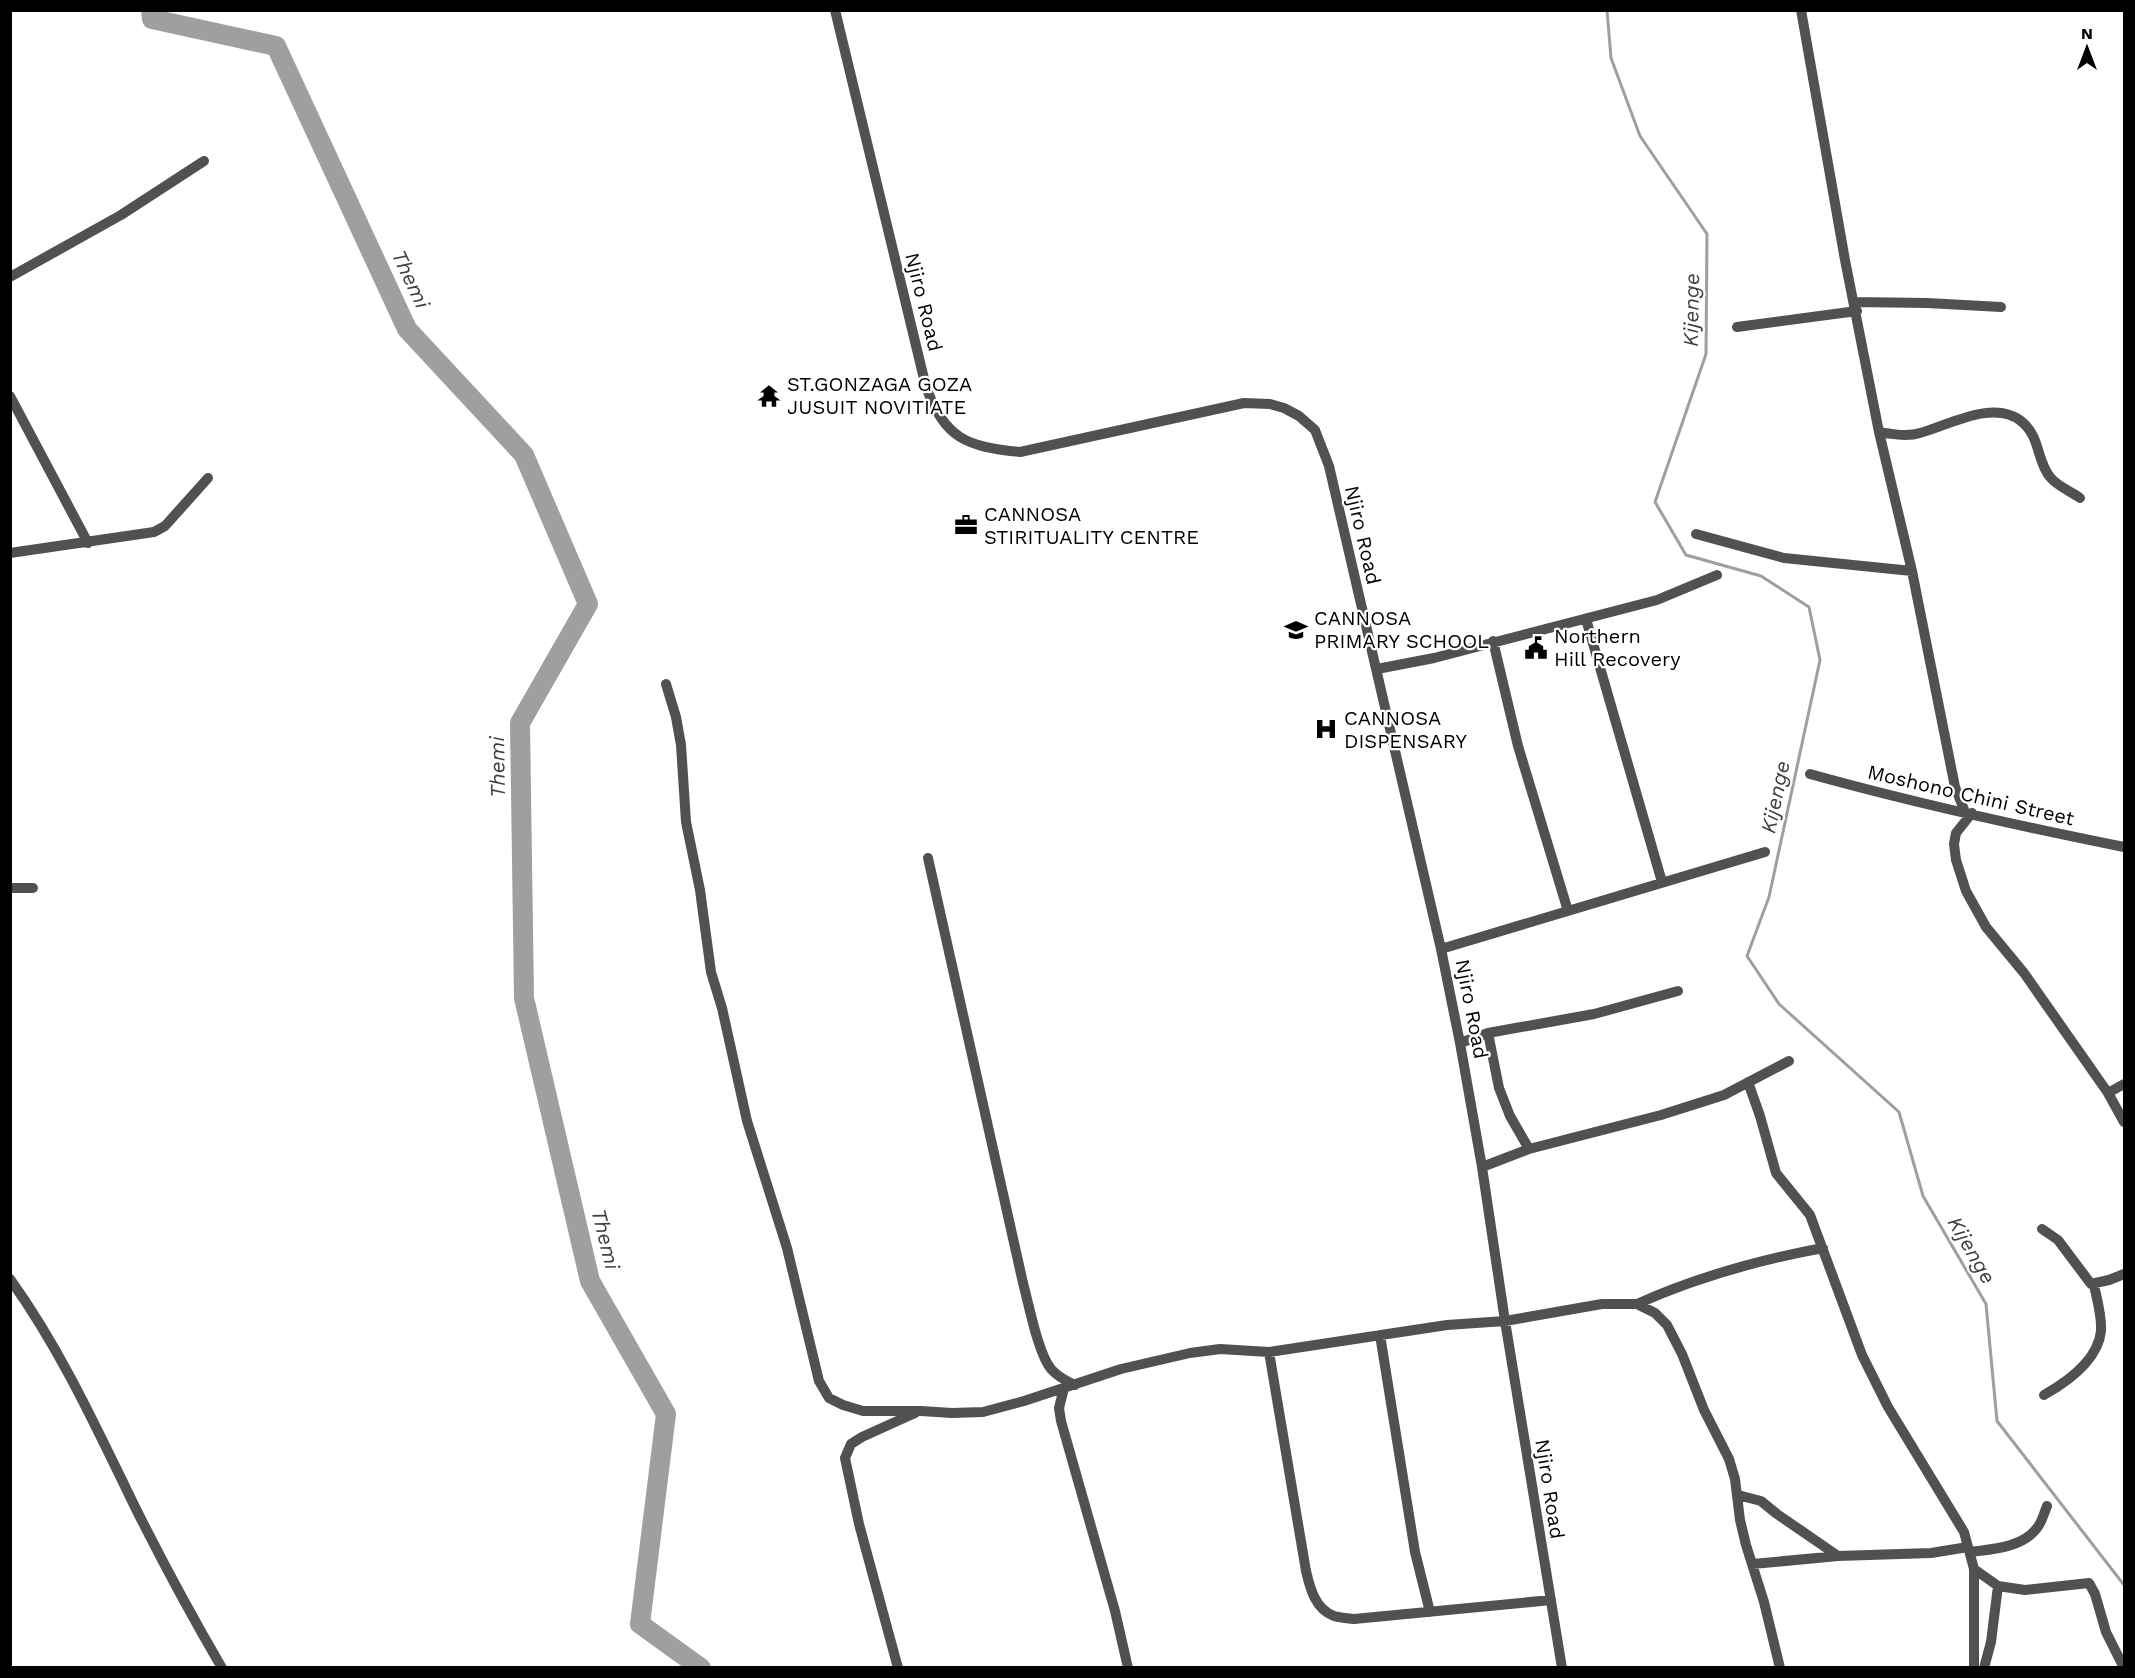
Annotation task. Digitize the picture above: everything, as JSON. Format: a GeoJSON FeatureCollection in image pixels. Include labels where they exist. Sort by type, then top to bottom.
{"type":"FeatureCollection","features":[{"type":"Feature","properties":{"kind":"street","name":"Njiro Road"},"geometry":{"type":"LineString","coordinates":[[835,10],[926,387],[934,409],[944,424],[964,441],[986,448],[1020,452],[1244,403],[1270,404],[1284,408],[1299,416],[1315,430],[1329,466],[1442,949],[1482,1167],[1562,1668]]}},
{"type":"Feature","properties":{"kind":"street"},"geometry":{"type":"LineString","coordinates":[[1801,10],[1879,432],[1912,571],[1955,787],[1968,813],[1956,832],[1954,844],[1956,860],[1966,891],[1986,927],[2024,973],[2108,1093],[2124,1122]]}},
{"type":"Feature","properties":{"kind":"street"},"geometry":{"type":"LineString","coordinates":[[10,277],[121,215],[204,161]]}},
{"type":"Feature","properties":{"kind":"street"},"geometry":{"type":"LineString","coordinates":[[1737,327],[1855,307],[1927,303],[2001,307]]}},
{"type":"Feature","properties":{"kind":"street"},"geometry":{"type":"LineString","coordinates":[[10,396],[88,543]]}},
{"type":"Feature","properties":{"kind":"street"},"geometry":{"type":"LineString","coordinates":[[1879,432],[1894,435],[1917,434],[1964,417],[1983,413],[2019,419],[2029,429],[2038,445],[2042,463],[2049,476],[2080,498]]}},
{"type":"Feature","properties":{"kind":"street"},"geometry":{"type":"LineString","coordinates":[[10,554],[154,532],[165,526],[208,478]]}},
{"type":"Feature","properties":{"kind":"street"},"geometry":{"type":"LineString","coordinates":[[1696,534],[1784,558],[1912,571]]}},
{"type":"Feature","properties":{"kind":"street"},"geometry":{"type":"LineString","coordinates":[[1377,669],[1434,658],[1657,600],[1717,575]]}},
{"type":"Feature","properties":{"kind":"street"},"geometry":{"type":"LineString","coordinates":[[1586,619],[1662,882]]}},
{"type":"Feature","properties":{"kind":"street"},"geometry":{"type":"LineString","coordinates":[[1493,641],[1518,746],[1568,911]]}},
{"type":"Feature","properties":{"kind":"street"},"geometry":{"type":"LineString","coordinates":[[666,684],[676,717],[681,746],[686,822],[700,890],[711,972],[722,1008],[747,1121],[787,1248],[819,1381],[829,1398],[864,1411],[983,1412],[1070,1387],[1121,1369],[1190,1353],[1220,1350],[1269,1352],[1447,1325],[1505,1321],[1602,1304],[1637,1304],[1646,1307],[1661,1318],[1674,1339],[1704,1410],[1729,1459],[1738,1495],[1740,1520],[1780,1668]]}},
{"type":"Feature","properties":{"kind":"street","name":"Moshono Chini Street"},"geometry":{"type":"LineString","coordinates":[[1810,774],[2025,828],[2124,847]]}},
{"type":"Feature","properties":{"kind":"street"},"geometry":{"type":"LineString","coordinates":[[1442,949],[1765,852]]}},
{"type":"Feature","properties":{"kind":"street"},"geometry":{"type":"LineString","coordinates":[[928,858],[1020,1272],[1049,1368],[1070,1387]]}},
{"type":"Feature","properties":{"kind":"street"},"geometry":{"type":"LineString","coordinates":[[10,888],[33,888]]}},
{"type":"Feature","properties":{"kind":"street"},"geometry":{"type":"LineString","coordinates":[[1460,1043],[1488,1033],[1594,1014],[1678,990]]}},
{"type":"Feature","properties":{"kind":"street"},"geometry":{"type":"LineString","coordinates":[[1488,1033],[1499,1088],[1510,1116],[1529,1149]]}},
{"type":"Feature","properties":{"kind":"street"},"geometry":{"type":"LineString","coordinates":[[1482,1167],[1529,1149],[1661,1115],[1724,1095],[1789,1061]]}},
{"type":"Feature","properties":{"kind":"street"},"geometry":{"type":"LineString","coordinates":[[1748,1082],[1776,1173],[1810,1215],[1867,1365],[1888,1407],[1964,1532],[1974,1569],[1974,1668]]}},
{"type":"Feature","properties":{"kind":"street"},"geometry":{"type":"LineString","coordinates":[[2108,1093],[2124,1084]]}},
{"type":"Feature","properties":{"kind":"street"},"geometry":{"type":"LineString","coordinates":[[2042,1229],[2058,1240],[2070,1253],[2089,1283],[2094,1285],[2124,1274]]}},
{"type":"Feature","properties":{"kind":"street"},"geometry":{"type":"LineString","coordinates":[[1637,1304],[1699,1278],[1771,1258],[1823,1248]]}},
{"type":"Feature","properties":{"kind":"street"},"geometry":{"type":"LineString","coordinates":[[10,1279],[71,1377],[136,1508],[202,1635],[222,1668]]}},
{"type":"Feature","properties":{"kind":"street"},"geometry":{"type":"LineString","coordinates":[[2044,1395],[2075,1375],[2096,1346],[2101,1333],[2094,1285]]}},
{"type":"Feature","properties":{"kind":"street"},"geometry":{"type":"LineString","coordinates":[[1380,1335],[1415,1552],[1430,1612]]}},
{"type":"Feature","properties":{"kind":"street"},"geometry":{"type":"LineString","coordinates":[[1269,1352],[1306,1571],[1312,1596],[1321,1606],[1333,1616],[1354,1619],[1551,1600]]}},
{"type":"Feature","properties":{"kind":"street"},"geometry":{"type":"LineString","coordinates":[[1070,1387],[1059,1408],[1061,1421],[1115,1611],[1128,1668]]}},
{"type":"Feature","properties":{"kind":"street"},"geometry":{"type":"LineString","coordinates":[[898,1668],[859,1524],[845,1458],[851,1444],[862,1437],[921,1411]]}},
{"type":"Feature","properties":{"kind":"street"},"geometry":{"type":"LineString","coordinates":[[1738,1495],[1761,1501],[1838,1556]]}},
{"type":"Feature","properties":{"kind":"street"},"geometry":{"type":"LineString","coordinates":[[1753,1564],[1838,1556],[1996,1549],[2029,1537],[2038,1527],[2047,1506]]}},
{"type":"Feature","properties":{"kind":"street"},"geometry":{"type":"LineString","coordinates":[[1974,1569],[1998,1586],[2025,1590],[2089,1583],[2095,1594],[2106,1632],[2124,1668]]}},
{"type":"Feature","properties":{"kind":"street"},"geometry":{"type":"LineString","coordinates":[[1984,1668],[1991,1642],[1998,1586]]}},
{"type":"Feature","properties":{"kind":"waterway","name":"Themi"},"geometry":{"type":"LineString","coordinates":[[151,10],[152,19],[276,46],[407,329],[524,455],[588,604],[520,723],[524,998],[590,1281],[666,1414],[640,1624],[701,1668]]}},
{"type":"Feature","properties":{"kind":"waterway","name":"Kijenge"},"geometry":{"type":"LineString","coordinates":[[1607,10],[1611,58],[1640,136],[1707,234],[1706,354],[1655,502],[1686,555],[1761,576],[1809,607],[1820,660],[1769,897],[1747,956],[1779,1004],[1899,1112],[1923,1196],[1986,1304],[1997,1421],[2124,1585]]}},
{"type":"Feature","properties":{"kind":"place","name":"ST.GONZAGA GOZA JUSUIT NOVITIATE"},"geometry":{"type":"Point","coordinates":[769,396]}},
{"type":"Feature","properties":{"kind":"place","name":"CANNOSA STIRITUALITY CENTRE"},"geometry":{"type":"Point","coordinates":[966,525]}},
{"type":"Feature","properties":{"kind":"place","name":"CANNOSA PRIMARY SCHOOL"},"geometry":{"type":"Point","coordinates":[1296,630]}},
{"type":"Feature","properties":{"kind":"place","name":"Northern Hill Recovery"},"geometry":{"type":"Point","coordinates":[1536,648]}},
{"type":"Feature","properties":{"kind":"place","name":"CANNOSA DISPENSARY"},"geometry":{"type":"Point","coordinates":[1326,729]}}]}
